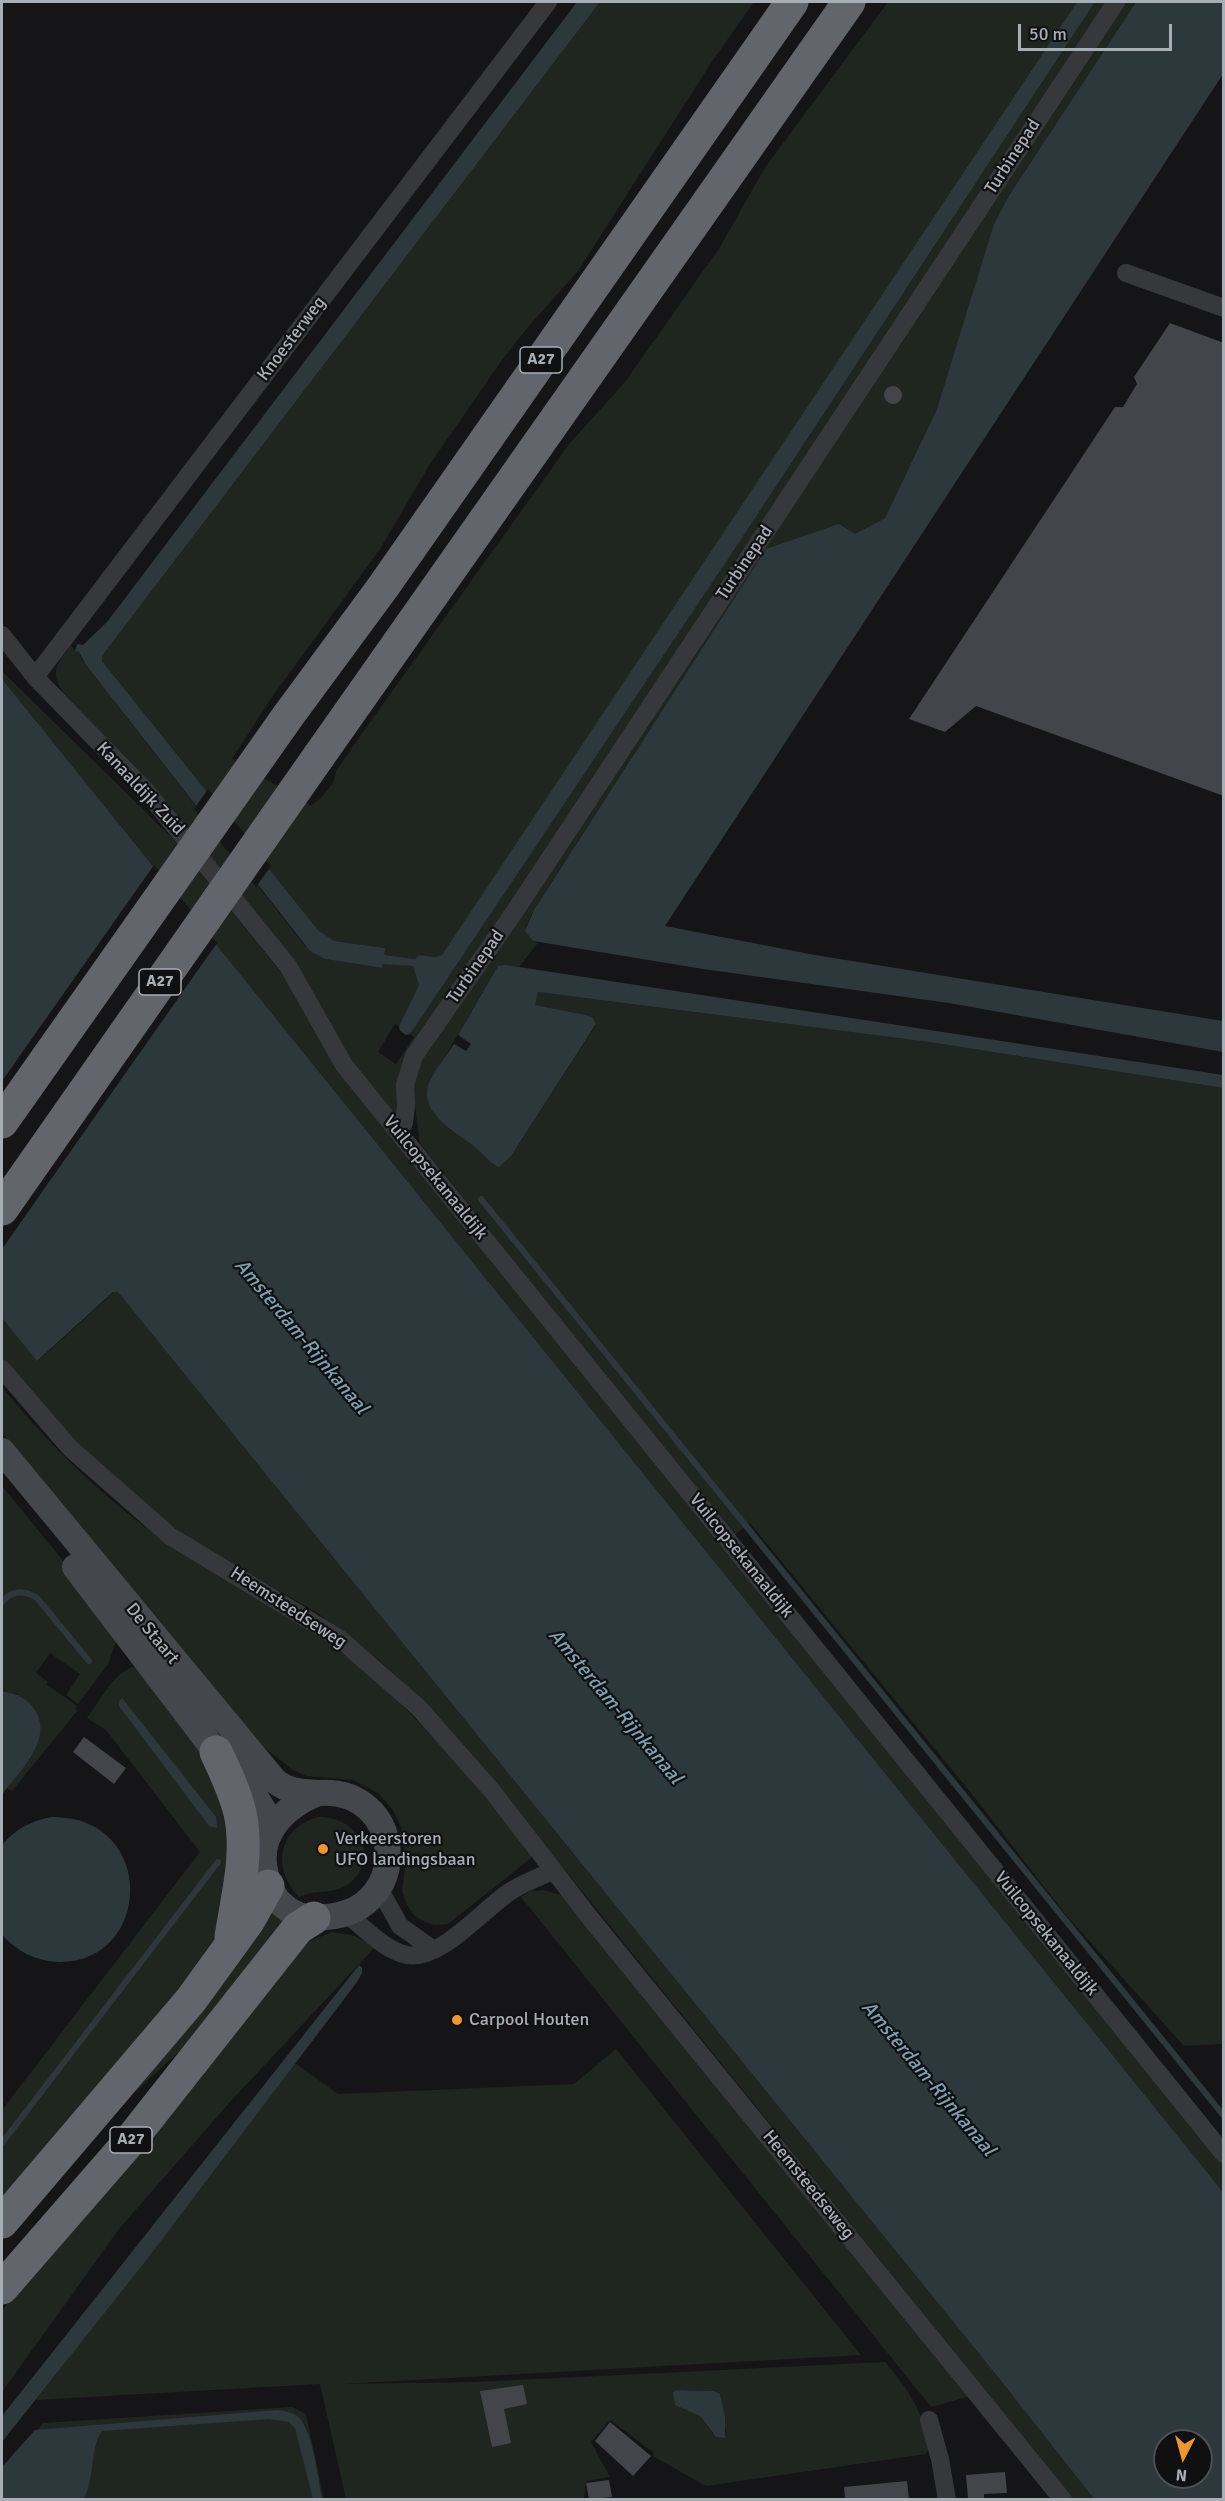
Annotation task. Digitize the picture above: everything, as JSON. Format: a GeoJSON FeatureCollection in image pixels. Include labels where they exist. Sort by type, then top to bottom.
{"type":"FeatureCollection","features":[{"type":"Feature","properties":{"kind":"highway","name":"A27"},"geometry":{"type":"LineString","coordinates":[[2,1122],[288,716],[383,587],[792,2]]}},
{"type":"Feature","properties":{"kind":"highway","name":"A27"},"geometry":{"type":"LineString","coordinates":[[2,1209],[849,2]]}},
{"type":"Feature","properties":{"kind":"highway"},"geometry":{"type":"LineString","coordinates":[[216,1752],[240,1813],[243,1851],[229,1947]]}},
{"type":"Feature","properties":{"kind":"highway","name":"A27"},"geometry":{"type":"LineString","coordinates":[[2,2222],[190,2000],[249,1920],[268,1886]]}},
{"type":"Feature","properties":{"kind":"highway","name":"A27"},"geometry":{"type":"LineString","coordinates":[[2,2288],[129,2142],[298,1928],[314,1918]]}},
{"type":"Feature","properties":{"kind":"main road","name":"De Staart"},"geometry":{"type":"LineString","coordinates":[[2,1451],[275,1781],[282,1787],[295,1792],[318,1792]]}},
{"type":"Feature","properties":{"kind":"main road","name":"De Staart"},"geometry":{"type":"LineString","coordinates":[[2,1476],[82,1576],[216,1752],[240,1772],[273,1825]]}},
{"type":"Feature","properties":{"kind":"main road"},"geometry":{"type":"LineString","coordinates":[[318,1792],[342,1793],[354,1798],[378,1820],[389,1848],[386,1876],[379,1888],[363,1904],[346,1914],[314,1918],[300,1916],[281,1905],[268,1886],[263,1854],[273,1825],[290,1807],[318,1792]]}},
{"type":"Feature","properties":{"kind":"street","name":"Knoesterweg"},"geometry":{"type":"LineString","coordinates":[[35,677],[548,2]]}},
{"type":"Feature","properties":{"kind":"street","name":"Turbinepad"},"geometry":{"type":"LineString","coordinates":[[398,1131],[404,1123],[405,1085],[414,1056],[521,901],[1116,2]]}},
{"type":"Feature","properties":{"kind":"street"},"geometry":{"type":"LineString","coordinates":[[1126,273],[1224,308]]}},
{"type":"Feature","properties":{"kind":"street","name":"Kanaaldijk Zuid"},"geometry":{"type":"LineString","coordinates":[[2,635],[35,677],[146,791],[273,948]]}},
{"type":"Feature","properties":{"kind":"street","name":"Vuilcopsekanaaldijk"},"geometry":{"type":"LineString","coordinates":[[273,948],[303,990],[344,1065],[1224,2154]]}},
{"type":"Feature","properties":{"kind":"street","name":"Heemsteedseweg"},"geometry":{"type":"LineString","coordinates":[[2,1370],[70,1448],[170,1536],[340,1639],[419,1708],[492,1791],[553,1870],[1064,2499]]}},
{"type":"Feature","properties":{"kind":"street"},"geometry":{"type":"LineString","coordinates":[[346,1914],[388,1947],[409,1955],[434,1950],[464,1930],[510,1891],[553,1870]]}},
{"type":"Feature","properties":{"kind":"street"},"geometry":{"type":"LineString","coordinates":[[379,1888],[400,1926],[434,1950]]}},
{"type":"Feature","properties":{"kind":"street"},"geometry":{"type":"LineString","coordinates":[[929,2420],[940,2459],[946,2499]]}},
{"type":"Feature","properties":{"kind":"shaded area"},"geometry":{"type":"Polygon","coordinates":[[[600,2],[754,2],[713,60],[578,271],[502,360],[430,464],[380,549],[272,697],[232,759],[311,806],[331,786],[336,771],[363,732],[570,443],[625,382],[720,247],[764,169],[888,2],[1077,2],[443,955],[436,957],[419,955],[415,959],[384,955],[384,948],[334,941],[318,930],[102,661],[102,656],[600,2]]]}},
{"type":"Feature","properties":{"kind":"shaded area"},"geometry":{"type":"Polygon","coordinates":[[[1095,2],[1136,2],[1010,194],[937,409],[885,518],[855,534],[766,549],[534,910],[526,926],[533,941],[538,943],[519,967],[498,966],[429,1084],[449,1129],[484,1153],[494,1166],[511,1156],[596,1025],[586,1015],[534,1005],[538,992],[929,1042],[1223,1088],[1223,2044],[1184,2046],[1066,1915],[971,1793],[750,1523],[734,1535],[420,1144],[415,1106],[398,1118],[353,1062],[250,906],[172,808],[63,692],[56,673],[59,662],[71,645],[75,651],[79,651],[82,660],[304,945],[325,959],[381,968],[382,963],[413,966],[419,985],[399,1026],[395,1024],[378,1052],[396,1064],[414,1037],[410,1034],[738,544],[1095,2]]]}},
{"type":"Feature","properties":{"kind":"shaded area"},"geometry":{"type":"Polygon","coordinates":[[[2,671],[171,837],[288,981],[330,1058],[352,1088],[1223,2165],[1223,2192],[2,679],[2,671]]]}},
{"type":"Feature","properties":{"kind":"shaded area"},"geometry":{"type":"Polygon","coordinates":[[[114,1292],[118,1292],[1002,2382],[1094,2499],[1073,2499],[565,1870],[550,1856],[423,1701],[379,1660],[316,1612],[201,1546],[158,1516],[85,1455],[2,1361],[2,1318],[38,1361],[114,1292]]]}},
{"type":"Feature","properties":{"kind":"shaded area"},"geometry":{"type":"Polygon","coordinates":[[[2,1387],[67,1459],[140,1523],[201,1565],[301,1622],[370,1675],[420,1723],[466,1774],[532,1855],[530,1859],[448,1924],[434,1925],[414,1915],[402,1891],[406,1861],[401,1827],[393,1810],[378,1793],[353,1780],[306,1776],[293,1770],[266,1749],[205,1680],[2,1433],[2,1387]]]}},
{"type":"Feature","properties":{"kind":"shaded area"},"geometry":{"type":"Polygon","coordinates":[[[2,1486],[74,1574],[117,1639],[108,1664],[78,1704],[66,1695],[80,1674],[50,1653],[36,1673],[48,1682],[46,1684],[77,1706],[75,1709],[77,1711],[12,1791],[6,1788],[35,1750],[17,1694],[2,1691],[2,1486]]]}},
{"type":"Feature","properties":{"kind":"shaded area"},"geometry":{"type":"Polygon","coordinates":[[[133,1667],[141,1668],[206,1756],[231,1819],[220,1926],[210,1951],[2,2210],[2,2110],[200,1852],[106,1730],[87,1718],[113,1681],[133,1667]]]}},
{"type":"Feature","properties":{"kind":"shaded area"},"geometry":{"type":"Polygon","coordinates":[[[318,1817],[331,1818],[353,1830],[364,1849],[364,1860],[360,1871],[345,1886],[299,1897],[290,1886],[285,1874],[282,1862],[283,1850],[294,1830],[318,1817]]]}},
{"type":"Feature","properties":{"kind":"shaded area"},"geometry":{"type":"Polygon","coordinates":[[[543,1890],[564,1896],[970,2396],[931,2407],[521,1897],[531,1891],[543,1890]]]}},
{"type":"Feature","properties":{"kind":"shaded area"},"geometry":{"type":"Polygon","coordinates":[[[268,1907],[285,1923],[195,2037],[134,2093],[217,1982],[268,1907]]]}},
{"type":"Feature","properties":{"kind":"shaded area"},"geometry":{"type":"Polygon","coordinates":[[[332,1932],[355,1936],[375,1947],[230,2102],[119,2229],[2,2392],[2,2310],[307,1942],[332,1932]]]}},
{"type":"Feature","properties":{"kind":"shaded area"},"geometry":{"type":"Polygon","coordinates":[[[616,2049],[861,2355],[342,2384],[476,2382],[885,2362],[908,2392],[918,2410],[931,2445],[926,2454],[706,2486],[653,2456],[654,2453],[610,2420],[591,2442],[610,2477],[586,2481],[584,2499],[346,2499],[320,2384],[36,2400],[295,2063],[338,2094],[574,2084],[616,2049]],[[676,2390],[684,2409],[700,2416],[713,2434],[726,2432],[720,2394],[714,2391],[676,2390]]]}},
{"type":"Feature","properties":{"kind":"shaded area"},"geometry":{"type":"Polygon","coordinates":[[[292,2407],[306,2414],[324,2499],[2,2500],[2,2471],[43,2423],[292,2407]]]}},
{"type":"Feature","properties":{"kind":"water"},"geometry":{"type":"Polygon","coordinates":[[[577,2],[600,2],[102,656],[102,661],[318,930],[334,941],[385,948],[384,955],[415,959],[419,955],[436,957],[442,955],[1077,2],[1095,2],[738,544],[419,1021],[410,1034],[406,1035],[400,1031],[399,1026],[419,985],[413,966],[382,964],[382,968],[325,959],[310,951],[86,665],[79,652],[75,651],[77,644],[83,645],[107,622],[577,2]]]}},
{"type":"Feature","properties":{"kind":"water"},"geometry":{"type":"Polygon","coordinates":[[[1136,2],[1223,2],[1223,74],[665,926],[815,955],[1223,1021],[1223,1052],[949,1003],[703,969],[533,941],[525,931],[534,910],[766,549],[839,524],[855,534],[885,518],[937,409],[994,224],[1010,194],[1136,2]]]}},
{"type":"Feature","properties":{"kind":"water","name":"Amsterdam-Rijnkanaal"},"geometry":{"type":"Polygon","coordinates":[[[2,679],[1223,2192],[1223,2499],[1094,2499],[1002,2382],[118,1292],[113,1292],[37,1361],[2,1318],[2,679]]]}},
{"type":"Feature","properties":{"kind":"water"},"geometry":{"type":"Polygon","coordinates":[[[506,965],[1223,1075],[1223,1088],[929,1042],[538,992],[535,1005],[586,1015],[593,1018],[596,1024],[511,1156],[499,1167],[439,1119],[432,1111],[427,1093],[431,1078],[454,1044],[466,1051],[471,1044],[458,1035],[498,966],[506,965]]]}},
{"type":"Feature","properties":{"kind":"water"},"geometry":{"type":"Polygon","coordinates":[[[2,1691],[17,1695],[33,1707],[40,1723],[40,1734],[31,1756],[2,1795],[2,1691]]]}},
{"type":"Feature","properties":{"kind":"water"},"geometry":{"type":"Polygon","coordinates":[[[122,1698],[216,1817],[217,1828],[209,1826],[119,1706],[122,1698]]]}},
{"type":"Feature","properties":{"kind":"water"},"geometry":{"type":"Polygon","coordinates":[[[51,1817],[86,1823],[111,1839],[125,1863],[130,1889],[126,1916],[112,1940],[89,1956],[58,1962],[42,1960],[27,1954],[2,1935],[2,1845],[24,1826],[51,1817]]]}},
{"type":"Feature","properties":{"kind":"water"},"geometry":{"type":"Polygon","coordinates":[[[359,1965],[362,1973],[357,1982],[144,2263],[2,2442],[2,2416],[359,1965]]]}},
{"type":"Feature","properties":{"kind":"water"},"geometry":{"type":"Polygon","coordinates":[[[676,2390],[714,2391],[720,2394],[725,2417],[725,2438],[716,2437],[700,2416],[675,2405],[673,2393],[676,2390]]]}},
{"type":"Feature","properties":{"kind":"water"},"geometry":{"type":"Polygon","coordinates":[[[277,2410],[294,2414],[304,2425],[314,2456],[322,2499],[313,2499],[295,2428],[289,2422],[269,2419],[102,2431],[96,2445],[90,2481],[84,2499],[2,2499],[2,2467],[35,2430],[277,2410]]]}},
{"type":"Feature","properties":{"kind":"pier"},"geometry":{"type":"Polygon","coordinates":[[[208,789],[271,866],[256,887],[194,809],[208,789]]]}},
{"type":"Feature","properties":{"kind":"pier"},"geometry":{"type":"Polygon","coordinates":[[[154,865],[217,943],[2,1249],[2,1081],[154,865]]]}},
{"type":"Feature","properties":{"kind":"building"},"geometry":{"type":"Polygon","coordinates":[[[1170,323],[1224,343],[1224,796],[976,706],[945,732],[909,719],[1115,407],[1123,407],[1137,384],[1134,377],[1170,323]]]}},
{"type":"Feature","properties":{"kind":"building"},"geometry":{"type":"Polygon","coordinates":[[[893,386],[899,389],[902,395],[899,401],[893,404],[887,401],[884,395],[887,389],[893,386]]]}},
{"type":"Feature","properties":{"kind":"building"},"geometry":{"type":"Polygon","coordinates":[[[84,1737],[126,1768],[114,1784],[73,1752],[84,1737]]]}},
{"type":"Feature","properties":{"kind":"building"},"geometry":{"type":"Polygon","coordinates":[[[523,2385],[527,2404],[504,2409],[511,2443],[492,2447],[480,2391],[523,2385]]]}},
{"type":"Feature","properties":{"kind":"building"},"geometry":{"type":"Polygon","coordinates":[[[610,2422],[651,2456],[633,2476],[595,2441],[610,2422]]]}},
{"type":"Feature","properties":{"kind":"building"},"geometry":{"type":"Polygon","coordinates":[[[1005,2472],[1007,2493],[984,2494],[984,2499],[968,2499],[966,2475],[1005,2472]]]}},
{"type":"Feature","properties":{"kind":"building"},"geometry":{"type":"Polygon","coordinates":[[[609,2480],[612,2497],[589,2499],[586,2483],[609,2480]]]}},
{"type":"Feature","properties":{"kind":"building"},"geometry":{"type":"Polygon","coordinates":[[[907,2481],[909,2499],[845,2499],[844,2487],[907,2481]]]}},
{"type":"Feature","properties":{"kind":"waterway"},"geometry":{"type":"LineString","coordinates":[[481,1199],[1224,2116]]}},
{"type":"Feature","properties":{"kind":"waterway"},"geometry":{"type":"LineString","coordinates":[[2,1602],[18,1592],[37,1598],[89,1661]]}},
{"type":"Feature","properties":{"kind":"waterway"},"geometry":{"type":"LineString","coordinates":[[2,2143],[218,1862]]}},
{"type":"Feature","properties":{"kind":"place","name":"Verkeerstoren UFO landingsbaan"},"geometry":{"type":"Point","coordinates":[323,1849]}},
{"type":"Feature","properties":{"kind":"place","name":"Carpool Houten"},"geometry":{"type":"Point","coordinates":[457,2020]}}]}
